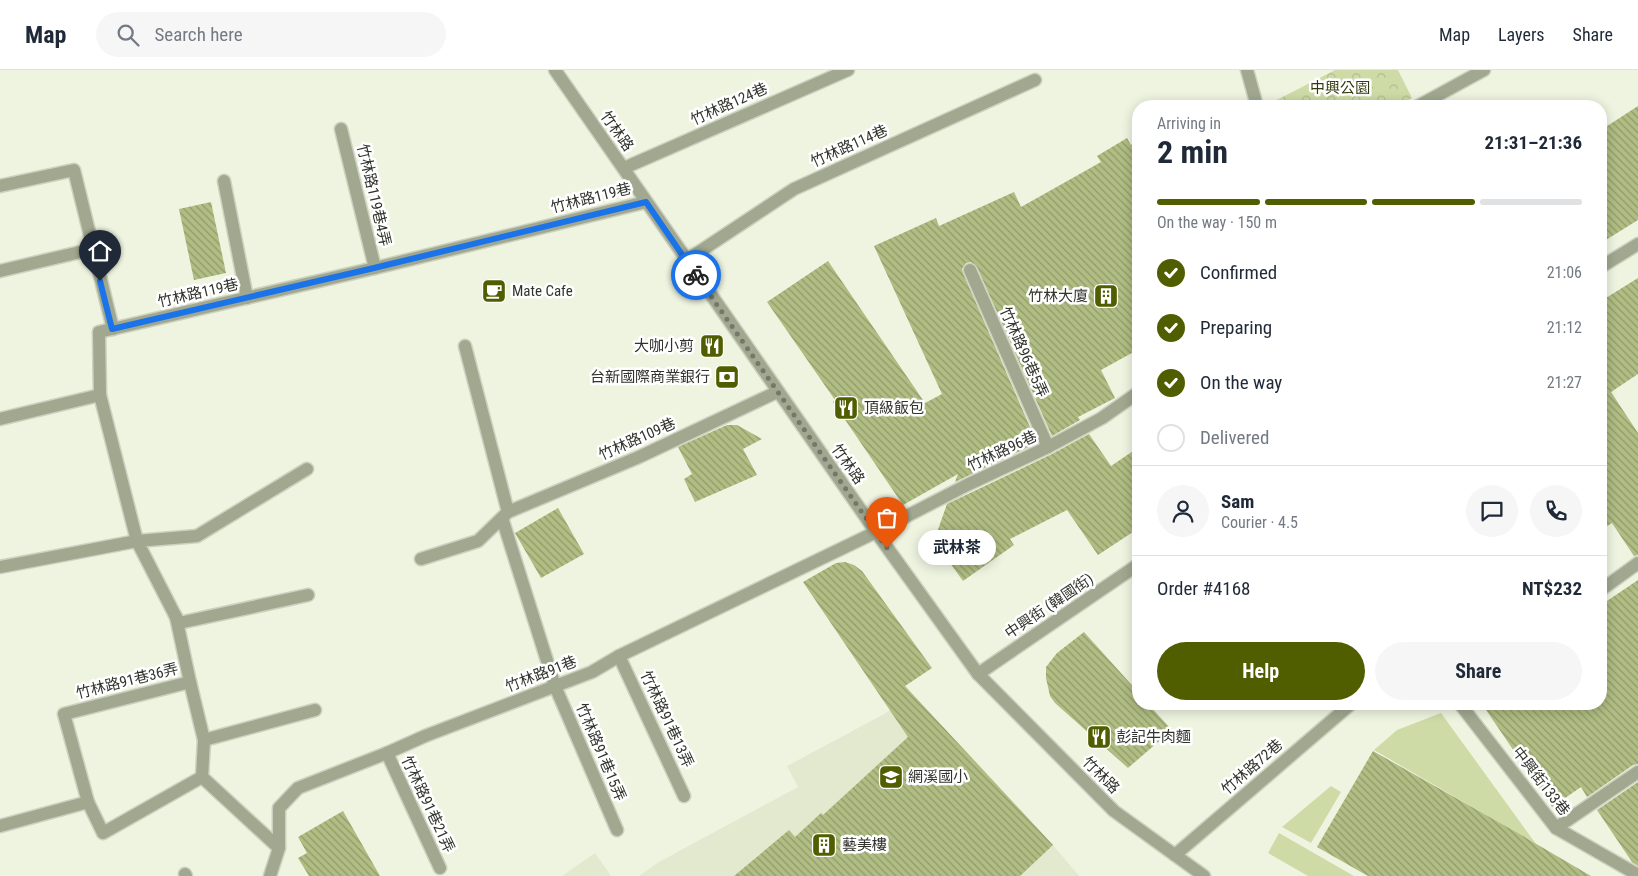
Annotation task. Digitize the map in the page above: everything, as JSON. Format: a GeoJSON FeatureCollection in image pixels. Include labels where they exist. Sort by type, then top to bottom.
{"type":"FeatureCollection","features":[{"type":"Feature","properties":{"kind":"street","name":"竹林路"},"geometry":{"type":"LineString","coordinates":[[555,70],[777,392],[978,674],[1114,811],[1204,876]]}},
{"type":"Feature","properties":{"kind":"street","name":"竹林路124巷"},"geometry":{"type":"LineString","coordinates":[[624,168],[848,70]]}},
{"type":"Feature","properties":{"kind":"street"},"geometry":{"type":"LineString","coordinates":[[1248,70],[1256,100]]}},
{"type":"Feature","properties":{"kind":"street"},"geometry":{"type":"LineString","coordinates":[[1429,100],[1484,70]]}},
{"type":"Feature","properties":{"kind":"street","name":"竹林路114巷"},"geometry":{"type":"LineString","coordinates":[[687,260],[794,189],[1035,80]]}},
{"type":"Feature","properties":{"kind":"street","name":"竹林路119巷4弄"},"geometry":{"type":"LineString","coordinates":[[341,129],[374,268]]}},
{"type":"Feature","properties":{"kind":"street"},"geometry":{"type":"LineString","coordinates":[[0,186],[74,170],[112,329],[99,332],[100,395],[137,541],[179,623],[308,594]]}},
{"type":"Feature","properties":{"kind":"street"},"geometry":{"type":"LineString","coordinates":[[224,182],[246,298]]}},
{"type":"Feature","properties":{"kind":"street","name":"竹林路119巷"},"geometry":{"type":"LineString","coordinates":[[112,329],[646,202]]}},
{"type":"Feature","properties":{"kind":"street"},"geometry":{"type":"LineString","coordinates":[[1607,263],[1638,244]]}},
{"type":"Feature","properties":{"kind":"street"},"geometry":{"type":"LineString","coordinates":[[0,272],[93,250]]}},
{"type":"Feature","properties":{"kind":"street","name":"竹林路96巷5弄"},"geometry":{"type":"LineString","coordinates":[[970,270],[1048,447]]}},
{"type":"Feature","properties":{"kind":"street"},"geometry":{"type":"LineString","coordinates":[[465,346],[505,515]]}},
{"type":"Feature","properties":{"kind":"street","name":"竹林路109巷"},"geometry":{"type":"LineString","coordinates":[[421,559],[478,541],[505,515],[639,457],[777,392]]}},
{"type":"Feature","properties":{"kind":"street"},"geometry":{"type":"LineString","coordinates":[[0,419],[100,395]]}},
{"type":"Feature","properties":{"kind":"street","name":"竹林路96巷"},"geometry":{"type":"LineString","coordinates":[[876,532],[967,485],[1048,447],[1102,418],[1132,397]]}},
{"type":"Feature","properties":{"kind":"street"},"geometry":{"type":"LineString","coordinates":[[0,567],[137,541],[196,536],[307,470]]}},
{"type":"Feature","properties":{"kind":"street","name":"竹林路91巷15弄"},"geometry":{"type":"LineString","coordinates":[[505,515],[555,686],[617,830]]}},
{"type":"Feature","properties":{"kind":"street","name":"竹林路91巷"},"geometry":{"type":"LineString","coordinates":[[270,876],[279,848],[279,808],[298,788],[425,736],[592,672],[620,656],[876,532]]}},
{"type":"Feature","properties":{"kind":"street"},"geometry":{"type":"LineString","coordinates":[[1607,586],[1638,563]]}},
{"type":"Feature","properties":{"kind":"street","name":"中興街 (韓國街)"},"geometry":{"type":"LineString","coordinates":[[978,674],[1132,569]]}},
{"type":"Feature","properties":{"kind":"street"},"geometry":{"type":"LineString","coordinates":[[176,617],[190,682]]}},
{"type":"Feature","properties":{"kind":"street","name":"竹林路91巷13弄"},"geometry":{"type":"LineString","coordinates":[[620,656],[684,796]]}},
{"type":"Feature","properties":{"kind":"street","name":"竹林路91巷36弄"},"geometry":{"type":"LineString","coordinates":[[190,682],[204,740],[202,777],[103,833],[88,802],[64,714],[190,682]]}},
{"type":"Feature","properties":{"kind":"street"},"geometry":{"type":"LineString","coordinates":[[204,740],[315,710]]}},
{"type":"Feature","properties":{"kind":"street","name":"竹林路72巷"},"geometry":{"type":"LineString","coordinates":[[1175,855],[1344,710]]}},
{"type":"Feature","properties":{"kind":"street","name":"中興街133巷"},"geometry":{"type":"LineString","coordinates":[[1465,710],[1556,828],[1638,876]]}},
{"type":"Feature","properties":{"kind":"street","name":"竹林路91巷21弄"},"geometry":{"type":"LineString","coordinates":[[387,753],[440,868]]}},
{"type":"Feature","properties":{"kind":"street"},"geometry":{"type":"LineString","coordinates":[[1556,828],[1638,772]]}},
{"type":"Feature","properties":{"kind":"street"},"geometry":{"type":"LineString","coordinates":[[202,777],[279,848]]}},
{"type":"Feature","properties":{"kind":"street"},"geometry":{"type":"LineString","coordinates":[[0,826],[88,802]]}},
{"type":"Feature","properties":{"kind":"path"},"geometry":{"type":"LineString","coordinates":[[1129,212],[1132,217]]}},
{"type":"Feature","properties":{"kind":"shaded area","name":"網溪國小"},"geometry":{"type":"Polygon","coordinates":[[[912,694],[1053,845],[1079,876],[639,876],[659,862],[798,787],[787,766],[886,713],[912,694]]]}},
{"type":"Feature","properties":{"kind":"shaded area"},"geometry":{"type":"Polygon","coordinates":[[[595,853],[611,876],[562,876],[595,853]]]}},
{"type":"Feature","properties":{"kind":"green space","name":"中興公園"},"geometry":{"type":"Polygon","coordinates":[[[1335,70],[1398,70],[1412,98],[1408,100],[1277,100],[1335,70]]]}},
{"type":"Feature","properties":{"kind":"green space"},"geometry":{"type":"Polygon","coordinates":[[[1441,713],[1536,844],[1374,750],[1397,730],[1441,713]]]}},
{"type":"Feature","properties":{"kind":"green space"},"geometry":{"type":"Polygon","coordinates":[[[1331,786],[1341,792],[1311,843],[1282,827],[1331,786]]]}},
{"type":"Feature","properties":{"kind":"green space"},"geometry":{"type":"Polygon","coordinates":[[[1279,833],[1354,876],[1308,876],[1268,853],[1279,833]]]}},
{"type":"Feature","properties":{"kind":"building"},"geometry":{"type":"Polygon","coordinates":[[[1638,106],[1638,220],[1607,239],[1607,126],[1638,106]]]}},
{"type":"Feature","properties":{"kind":"building"},"geometry":{"type":"Polygon","coordinates":[[[1127,138],[1132,144],[1132,353],[1101,370],[1115,398],[1078,417],[1080,420],[1052,436],[977,267],[971,262],[966,263],[962,269],[963,273],[1037,443],[955,482],[958,474],[903,505],[833,402],[835,400],[767,302],[828,261],[925,403],[942,394],[874,246],[936,218],[939,226],[1014,192],[1021,207],[1101,162],[1097,156],[1127,138]]]}},
{"type":"Feature","properties":{"kind":"building"},"geometry":{"type":"Polygon","coordinates":[[[211,202],[226,273],[194,280],[179,209],[211,202]]]}},
{"type":"Feature","properties":{"kind":"building"},"geometry":{"type":"Polygon","coordinates":[[[1638,278],[1638,374],[1611,392],[1638,433],[1638,555],[1634,556],[1612,523],[1607,526],[1607,297],[1638,278]]]}},
{"type":"Feature","properties":{"kind":"building"},"geometry":{"type":"Polygon","coordinates":[[[727,425],[737,425],[762,439],[743,449],[757,475],[695,502],[684,479],[692,474],[678,447],[727,425]]]}},
{"type":"Feature","properties":{"kind":"building"},"geometry":{"type":"Polygon","coordinates":[[[1089,434],[1111,466],[1132,452],[1132,533],[1098,555],[1067,510],[1010,539],[1014,545],[963,581],[934,541],[947,504],[1052,454],[1089,434]]]}},
{"type":"Feature","properties":{"kind":"building"},"geometry":{"type":"Polygon","coordinates":[[[558,508],[584,554],[541,578],[515,533],[558,508]]]}},
{"type":"Feature","properties":{"kind":"building","name":"網溪國小"},"geometry":{"type":"Polygon","coordinates":[[[845,562],[854,565],[862,571],[932,668],[905,686],[1053,845],[1020,876],[734,876],[789,830],[795,837],[821,813],[823,815],[908,737],[803,582],[836,563],[845,562]]]}},
{"type":"Feature","properties":{"kind":"building"},"geometry":{"type":"Polygon","coordinates":[[[1638,580],[1638,764],[1633,765],[1587,797],[1581,787],[1552,807],[1486,710],[1607,710],[1607,601],[1638,580]]]}},
{"type":"Feature","properties":{"kind":"building"},"geometry":{"type":"Polygon","coordinates":[[[1084,632],[1132,685],[1132,710],[1154,710],[1172,730],[1128,768],[1055,703],[1050,696],[1046,678],[1046,667],[1057,653],[1084,632]]]}},
{"type":"Feature","properties":{"kind":"building"},"geometry":{"type":"Polygon","coordinates":[[[1373,751],[1591,876],[1368,876],[1317,847],[1373,751]]]}},
{"type":"Feature","properties":{"kind":"building"},"geometry":{"type":"Polygon","coordinates":[[[1638,782],[1638,866],[1632,862],[1597,810],[1638,782]]]}},
{"type":"Feature","properties":{"kind":"building"},"geometry":{"type":"Polygon","coordinates":[[[343,811],[380,876],[309,876],[298,858],[307,853],[298,837],[343,811]]]}},
{"type":"Feature","properties":{"kind":"way so far"},"geometry":{"type":"LineString","coordinates":[[696,275],[887,548]]}},
{"type":"Feature","properties":{"kind":"place","name":"Mate Cafe"},"geometry":{"type":"Point","coordinates":[494,291]}},
{"type":"Feature","properties":{"kind":"place","name":"竹林大廈"},"geometry":{"type":"Point","coordinates":[1106,296]}},
{"type":"Feature","properties":{"kind":"place","name":"大咖小剪"},"geometry":{"type":"Point","coordinates":[712,346]}},
{"type":"Feature","properties":{"kind":"place","name":"台新國際商業銀行"},"geometry":{"type":"Point","coordinates":[727,377]}},
{"type":"Feature","properties":{"kind":"place","name":"頂級飯包"},"geometry":{"type":"Point","coordinates":[846,408]}},
{"type":"Feature","properties":{"kind":"place","name":"武林茶"},"geometry":{"type":"Point","coordinates":[887,548]}},
{"type":"Feature","properties":{"kind":"place","name":"彭記牛肉麵"},"geometry":{"type":"Point","coordinates":[1099,737]}},
{"type":"Feature","properties":{"kind":"place","name":"網溪國小"},"geometry":{"type":"Point","coordinates":[891,777]}},
{"type":"Feature","properties":{"kind":"place","name":"藝美樓"},"geometry":{"type":"Point","coordinates":[824,845]}},
{"type":"Feature","properties":{"kind":"route"},"geometry":{"type":"LineString","coordinates":[[100,281],[112,329],[646,202],[696,275]]}}]}
